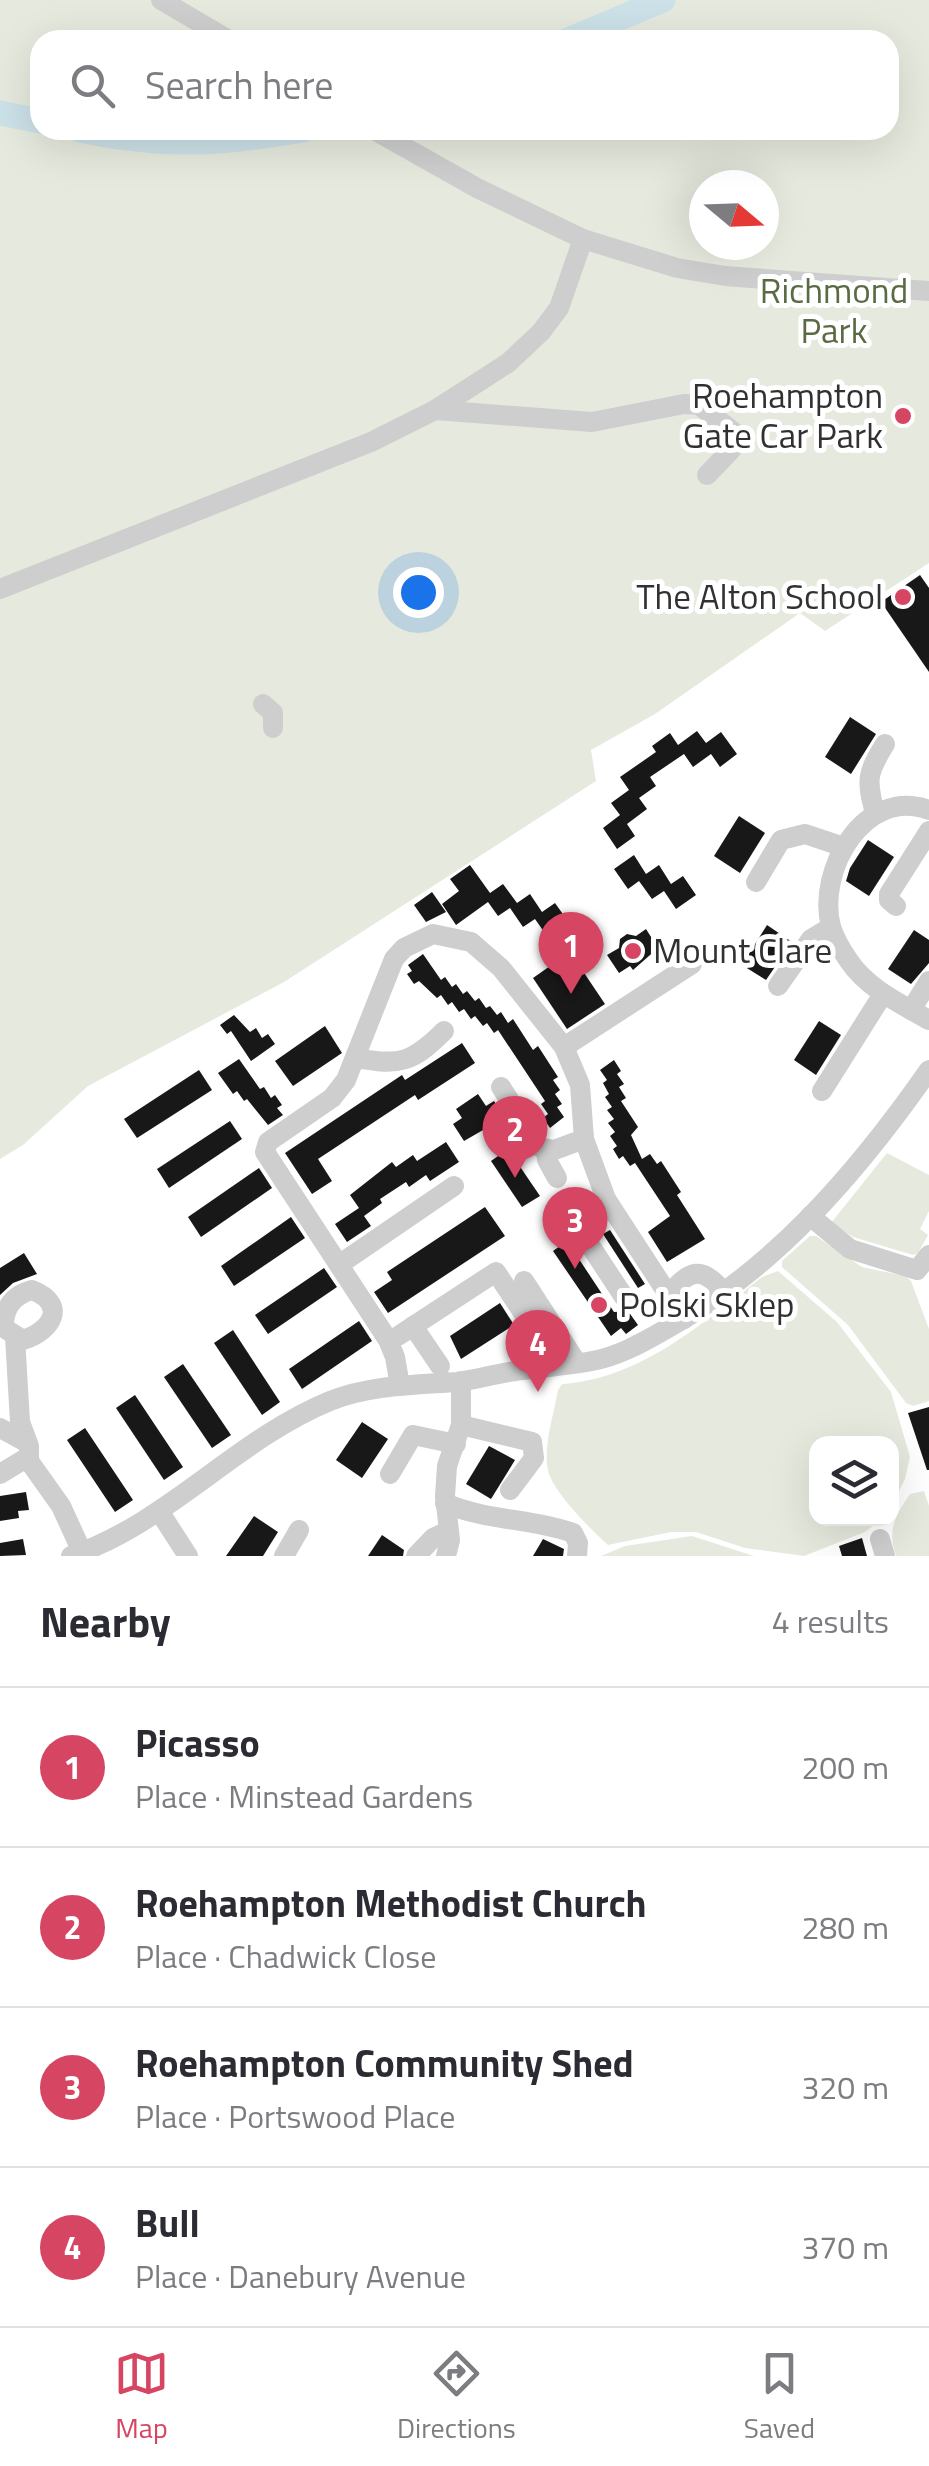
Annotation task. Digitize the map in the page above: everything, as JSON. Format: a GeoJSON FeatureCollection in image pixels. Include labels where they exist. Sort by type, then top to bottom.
{"type":"FeatureCollection","features":[{"type":"Feature","properties":{"kind":"street"},"geometry":{"type":"LineString","coordinates":[[160,0],[212,30]]}},
{"type":"Feature","properties":{"kind":"street"},"geometry":{"type":"LineString","coordinates":[[391,140],[477,188],[583,239],[677,268],[726,276],[929,291]]}},
{"type":"Feature","properties":{"kind":"street"},"geometry":{"type":"LineString","coordinates":[[0,588],[371,442],[435,410],[508,362],[541,332],[559,308],[583,239]]}},
{"type":"Feature","properties":{"kind":"street"},"geometry":{"type":"LineString","coordinates":[[435,410],[592,422],[699,404],[735,433],[732,449],[707,474]]}},
{"type":"Feature","properties":{"kind":"street"},"geometry":{"type":"LineString","coordinates":[[263,704],[274,714],[273,728]]}},
{"type":"Feature","properties":{"kind":"street"},"geometry":{"type":"LineString","coordinates":[[875,814],[868,788],[869,774],[885,744]]}},
{"type":"Feature","properties":{"kind":"street"},"geometry":{"type":"LineString","coordinates":[[929,810],[902,804],[875,814],[844,846],[834,865],[830,888],[832,927],[851,964],[883,994],[920,1015],[929,982]]}},
{"type":"Feature","properties":{"kind":"street"},"geometry":{"type":"LineString","coordinates":[[896,906],[888,900],[888,894],[929,831]]}},
{"type":"Feature","properties":{"kind":"street"},"geometry":{"type":"LineString","coordinates":[[756,882],[781,840],[805,834],[844,846]]}},
{"type":"Feature","properties":{"kind":"street"},"geometry":{"type":"LineString","coordinates":[[778,986],[811,939],[832,927]]}},
{"type":"Feature","properties":{"kind":"street"},"geometry":{"type":"LineString","coordinates":[[400,1386],[389,1342],[265,1152],[268,1142],[332,1098],[346,1080],[394,959],[416,939],[433,934],[471,942],[502,968],[564,1048],[580,1085],[584,1140],[609,1206],[684,1320]]}},
{"type":"Feature","properties":{"kind":"street"},"geometry":{"type":"LineString","coordinates":[[564,1048],[692,964]]}},
{"type":"Feature","properties":{"kind":"street"},"geometry":{"type":"LineString","coordinates":[[822,1091],[883,994]]}},
{"type":"Feature","properties":{"kind":"street"},"geometry":{"type":"LineString","coordinates":[[356,1058],[402,1063],[428,1048],[444,1031]]}},
{"type":"Feature","properties":{"kind":"street"},"geometry":{"type":"LineString","coordinates":[[0,1428],[27,1451],[61,1506],[77,1554],[160,1511],[309,1410],[357,1393],[461,1382],[576,1364],[620,1352],[684,1320],[724,1292],[810,1216],[854,1171],[929,1070]]}},
{"type":"Feature","properties":{"kind":"street"},"geometry":{"type":"LineString","coordinates":[[501,1088],[532,1139],[546,1150]]}},
{"type":"Feature","properties":{"kind":"street"},"geometry":{"type":"LineString","coordinates":[[546,1150],[584,1140]]}},
{"type":"Feature","properties":{"kind":"street"},"geometry":{"type":"LineString","coordinates":[[546,1150],[546,1160],[557,1178]]}},
{"type":"Feature","properties":{"kind":"street"},"geometry":{"type":"LineString","coordinates":[[340,1264],[454,1186]]}},
{"type":"Feature","properties":{"kind":"street"},"geometry":{"type":"LineString","coordinates":[[609,1206],[578,1227],[624,1296]]}},
{"type":"Feature","properties":{"kind":"street"},"geometry":{"type":"LineString","coordinates":[[810,1216],[850,1249],[925,1270]]}},
{"type":"Feature","properties":{"kind":"street"},"geometry":{"type":"LineString","coordinates":[[440,1366],[405,1331],[496,1272],[536,1334],[536,1369]]}},
{"type":"Feature","properties":{"kind":"street"},"geometry":{"type":"LineString","coordinates":[[669,1295],[686,1277],[697,1272],[706,1274],[724,1292]]}},
{"type":"Feature","properties":{"kind":"street"},"geometry":{"type":"LineString","coordinates":[[524,1281],[576,1364]]}},
{"type":"Feature","properties":{"kind":"street"},"geometry":{"type":"LineString","coordinates":[[0,1474],[23,1460],[27,1451],[7,1334]]}},
{"type":"Feature","properties":{"kind":"street"},"geometry":{"type":"LineString","coordinates":[[446,1556],[447,1466],[458,1435],[461,1382]]}},
{"type":"Feature","properties":{"kind":"street"},"geometry":{"type":"LineString","coordinates":[[390,1474],[413,1435],[532,1442],[534,1458],[510,1490]]}},
{"type":"Feature","properties":{"kind":"street"},"geometry":{"type":"LineString","coordinates":[[444,1503],[505,1521],[553,1526],[573,1533],[578,1543],[576,1556]]}},
{"type":"Feature","properties":{"kind":"street"},"geometry":{"type":"LineString","coordinates":[[160,1511],[188,1556]]}},
{"type":"Feature","properties":{"kind":"street"},"geometry":{"type":"LineString","coordinates":[[284,1556],[300,1530]]}},
{"type":"Feature","properties":{"kind":"street"},"geometry":{"type":"LineString","coordinates":[[416,1556],[433,1538],[448,1532]]}},
{"type":"Feature","properties":{"kind":"green space","name":"Richmond Park"},"geometry":{"type":"Polygon","coordinates":[[[0,0],[929,0],[929,563],[825,631],[800,613],[655,714],[591,750],[596,781],[284,982],[88,1086],[23,1145],[0,1159],[0,0]]]}},
{"type":"Feature","properties":{"kind":"green space"},"geometry":{"type":"Polygon","coordinates":[[[887,1153],[929,1175],[929,1211],[920,1229],[928,1235],[913,1255],[853,1237],[831,1223],[887,1153]]]}},
{"type":"Feature","properties":{"kind":"green space"},"geometry":{"type":"Polygon","coordinates":[[[810,1236],[816,1236],[862,1267],[905,1276],[911,1281],[929,1329],[929,1401],[913,1406],[906,1403],[848,1325],[782,1267],[782,1261],[810,1236]]]}},
{"type":"Feature","properties":{"kind":"green space"},"geometry":{"type":"Polygon","coordinates":[[[778,1271],[837,1322],[891,1392],[910,1457],[899,1491],[899,1436],[809,1436],[809,1526],[873,1526],[865,1532],[804,1556],[745,1548],[696,1532],[671,1532],[608,1545],[565,1499],[548,1470],[548,1440],[558,1390],[562,1384],[591,1380],[644,1360],[693,1330],[762,1277],[778,1271]]]}},
{"type":"Feature","properties":{"kind":"green space"},"geometry":{"type":"Polygon","coordinates":[[[924,1491],[929,1506],[929,1556],[896,1556],[893,1531],[899,1526],[899,1513],[910,1494],[924,1491]]]}},
{"type":"Feature","properties":{"kind":"green space"},"geometry":{"type":"Polygon","coordinates":[[[692,1536],[754,1556],[601,1556],[625,1546],[692,1536]]]}},
{"type":"Feature","properties":{"kind":"building"},"geometry":{"type":"Polygon","coordinates":[[[920,575],[929,588],[929,672],[881,602],[920,575]]]}},
{"type":"Feature","properties":{"kind":"building"},"geometry":{"type":"Polygon","coordinates":[[[850,717],[876,734],[851,774],[825,757],[850,717]]]}},
{"type":"Feature","properties":{"kind":"building"},"geometry":{"type":"Polygon","coordinates":[[[697,731],[706,743],[721,732],[737,754],[720,767],[711,754],[693,767],[684,754],[650,777],[656,786],[639,798],[647,809],[627,824],[635,836],[617,849],[603,828],[620,815],[611,803],[629,790],[620,777],[656,752],[652,746],[670,733],[678,745],[697,731]]]}},
{"type":"Feature","properties":{"kind":"building"},"geometry":{"type":"Polygon","coordinates":[[[739,816],[765,833],[740,873],[714,856],[739,816]]]}},
{"type":"Feature","properties":{"kind":"building"},"geometry":{"type":"Polygon","coordinates":[[[868,840],[894,857],[869,896],[846,881],[868,840]]]}},
{"type":"Feature","properties":{"kind":"building"},"geometry":{"type":"Polygon","coordinates":[[[634,855],[646,874],[659,865],[671,884],[683,876],[696,895],[676,909],[664,891],[652,899],[639,881],[628,889],[614,869],[634,855]]]}},
{"type":"Feature","properties":{"kind":"building"},"geometry":{"type":"Polygon","coordinates":[[[470,865],[490,893],[503,884],[517,903],[530,894],[542,912],[555,903],[570,924],[549,939],[535,919],[523,927],[510,908],[498,916],[488,902],[456,925],[442,904],[459,891],[450,879],[470,865]]]}},
{"type":"Feature","properties":{"kind":"building"},"geometry":{"type":"Polygon","coordinates":[[[432,892],[446,912],[426,922],[414,905],[432,892]]]}},
{"type":"Feature","properties":{"kind":"building"},"geometry":{"type":"Polygon","coordinates":[[[767,925],[792,942],[766,980],[742,965],[767,925]]]}},
{"type":"Feature","properties":{"kind":"building","name":"Mount Clare"},"geometry":{"type":"Polygon","coordinates":[[[646,929],[658,948],[633,970],[630,966],[619,973],[607,955],[619,948],[620,939],[627,934],[636,936],[646,929]]]}},
{"type":"Feature","properties":{"kind":"building"},"geometry":{"type":"Polygon","coordinates":[[[914,930],[929,940],[929,963],[911,984],[888,969],[914,930]]]}},
{"type":"Feature","properties":{"kind":"building"},"geometry":{"type":"Polygon","coordinates":[[[570,952],[605,1004],[567,1029],[533,978],[570,952]]]}},
{"type":"Feature","properties":{"kind":"building"},"geometry":{"type":"Polygon","coordinates":[[[423,954],[441,980],[445,977],[452,987],[456,984],[475,1001],[479,998],[497,1015],[501,1012],[508,1023],[513,1019],[533,1050],[538,1046],[558,1077],[553,1080],[560,1090],[555,1094],[564,1117],[550,1128],[543,1118],[548,1114],[541,1104],[545,1101],[498,1030],[494,1033],[475,1016],[471,1019],[464,1009],[459,1012],[452,1002],[448,1005],[441,995],[437,998],[419,981],[414,984],[407,974],[412,971],[408,965],[423,954]]]}},
{"type":"Feature","properties":{"kind":"building"},"geometry":{"type":"Polygon","coordinates":[[[234,1015],[250,1032],[256,1028],[262,1038],[268,1034],[275,1044],[251,1061],[231,1031],[227,1034],[220,1025],[234,1015]]]}},
{"type":"Feature","properties":{"kind":"building"},"geometry":{"type":"Polygon","coordinates":[[[819,1021],[841,1035],[816,1075],[794,1060],[819,1021]]]}},
{"type":"Feature","properties":{"kind":"building"},"geometry":{"type":"Polygon","coordinates":[[[325,1026],[342,1053],[293,1086],[275,1061],[325,1026]]]}},
{"type":"Feature","properties":{"kind":"building"},"geometry":{"type":"Polygon","coordinates":[[[462,1043],[475,1063],[418,1100],[415,1095],[318,1159],[332,1181],[312,1194],[285,1153],[402,1075],[405,1080],[462,1043]]]}},
{"type":"Feature","properties":{"kind":"building"},"geometry":{"type":"Polygon","coordinates":[[[239,1059],[260,1089],[264,1087],[271,1098],[275,1095],[282,1105],[277,1108],[283,1115],[268,1125],[247,1099],[244,1101],[237,1091],[233,1094],[218,1073],[239,1059]]]}},
{"type":"Feature","properties":{"kind":"building"},"geometry":{"type":"Polygon","coordinates":[[[614,1060],[624,1084],[619,1087],[626,1098],[621,1101],[638,1127],[631,1135],[642,1159],[650,1154],[657,1164],[661,1161],[705,1239],[667,1262],[648,1232],[670,1216],[635,1163],[630,1166],[623,1156],[619,1159],[613,1149],[617,1146],[610,1136],[615,1132],[608,1123],[614,1119],[607,1110],[612,1107],[605,1097],[609,1094],[603,1083],[607,1080],[600,1070],[614,1060]]]}},
{"type":"Feature","properties":{"kind":"building"},"geometry":{"type":"Polygon","coordinates":[[[199,1070],[212,1090],[137,1138],[124,1119],[199,1070]]]}},
{"type":"Feature","properties":{"kind":"building"},"geometry":{"type":"Polygon","coordinates":[[[478,1094],[486,1106],[494,1101],[501,1112],[494,1117],[497,1122],[464,1141],[453,1124],[462,1118],[456,1109],[478,1094]]]}},
{"type":"Feature","properties":{"kind":"building"},"geometry":{"type":"Polygon","coordinates":[[[230,1121],[242,1139],[169,1188],[157,1169],[230,1121]]]}},
{"type":"Feature","properties":{"kind":"building"},"geometry":{"type":"Polygon","coordinates":[[[446,1142],[459,1162],[430,1181],[426,1175],[409,1187],[406,1182],[380,1199],[382,1203],[364,1216],[371,1226],[347,1242],[335,1224],[359,1208],[350,1195],[392,1162],[396,1167],[413,1155],[417,1161],[446,1142]]]}},
{"type":"Feature","properties":{"kind":"building"},"geometry":{"type":"Polygon","coordinates":[[[508,1149],[540,1196],[522,1207],[491,1161],[508,1149]]]}},
{"type":"Feature","properties":{"kind":"building"},"geometry":{"type":"Polygon","coordinates":[[[259,1168],[272,1188],[201,1237],[188,1217],[259,1168]]]}},
{"type":"Feature","properties":{"kind":"building"},"geometry":{"type":"Polygon","coordinates":[[[485,1207],[505,1236],[388,1313],[374,1292],[392,1280],[387,1272],[485,1207]]]}},
{"type":"Feature","properties":{"kind":"building"},"geometry":{"type":"Polygon","coordinates":[[[291,1217],[305,1238],[234,1286],[221,1266],[291,1217]]]}},
{"type":"Feature","properties":{"kind":"building"},"geometry":{"type":"Polygon","coordinates":[[[610,1230],[645,1284],[638,1288],[603,1234],[610,1230]]]}},
{"type":"Feature","properties":{"kind":"building"},"geometry":{"type":"Polygon","coordinates":[[[567,1241],[614,1312],[628,1311],[638,1325],[626,1334],[621,1328],[611,1336],[553,1251],[567,1241]]]}},
{"type":"Feature","properties":{"kind":"building"},"geometry":{"type":"Polygon","coordinates":[[[24,1253],[37,1274],[13,1283],[0,1295],[0,1268],[24,1253]]]}},
{"type":"Feature","properties":{"kind":"building"},"geometry":{"type":"Polygon","coordinates":[[[324,1268],[337,1287],[268,1334],[255,1315],[324,1268]]]}},
{"type":"Feature","properties":{"kind":"building"},"geometry":{"type":"Polygon","coordinates":[[[500,1303],[514,1325],[461,1359],[450,1336],[500,1303]]]}},
{"type":"Feature","properties":{"kind":"building"},"geometry":{"type":"Polygon","coordinates":[[[359,1321],[372,1341],[302,1389],[289,1369],[359,1321]]]}},
{"type":"Feature","properties":{"kind":"building"},"geometry":{"type":"Polygon","coordinates":[[[233,1330],[280,1402],[262,1415],[214,1343],[233,1330]]]}},
{"type":"Feature","properties":{"kind":"building"},"geometry":{"type":"Polygon","coordinates":[[[183,1364],[231,1435],[212,1448],[164,1377],[183,1364]]]}},
{"type":"Feature","properties":{"kind":"building"},"geometry":{"type":"Polygon","coordinates":[[[135,1395],[183,1467],[164,1480],[116,1408],[135,1395]]]}},
{"type":"Feature","properties":{"kind":"building"},"geometry":{"type":"Polygon","coordinates":[[[929,1407],[929,1470],[927,1470],[908,1413],[929,1407]]]}},
{"type":"Feature","properties":{"kind":"building"},"geometry":{"type":"Polygon","coordinates":[[[362,1422],[388,1439],[362,1478],[336,1460],[362,1422]]]}},
{"type":"Feature","properties":{"kind":"building"},"geometry":{"type":"Polygon","coordinates":[[[85,1428],[133,1500],[115,1512],[67,1440],[85,1428]]]}},
{"type":"Feature","properties":{"kind":"building"},"geometry":{"type":"Polygon","coordinates":[[[489,1446],[515,1460],[491,1499],[466,1484],[489,1446]]]}},
{"type":"Feature","properties":{"kind":"building"},"geometry":{"type":"Polygon","coordinates":[[[26,1492],[29,1510],[18,1511],[19,1518],[0,1521],[0,1496],[26,1492]]]}},
{"type":"Feature","properties":{"kind":"building"},"geometry":{"type":"Polygon","coordinates":[[[254,1516],[278,1532],[263,1556],[226,1556],[254,1516]]]}},
{"type":"Feature","properties":{"kind":"building"},"geometry":{"type":"Polygon","coordinates":[[[382,1535],[404,1550],[403,1556],[368,1556],[382,1535]]]}},
{"type":"Feature","properties":{"kind":"building"},"geometry":{"type":"Polygon","coordinates":[[[862,1538],[867,1556],[842,1556],[839,1546],[862,1538]]]}},
{"type":"Feature","properties":{"kind":"building"},"geometry":{"type":"Polygon","coordinates":[[[23,1539],[26,1555],[0,1556],[0,1543],[23,1539]]]}},
{"type":"Feature","properties":{"kind":"building"},"geometry":{"type":"Polygon","coordinates":[[[543,1539],[564,1549],[563,1556],[533,1556],[543,1539]]]}},
{"type":"Feature","properties":{"kind":"waterway"},"geometry":{"type":"LineString","coordinates":[[592,30],[663,0]]}},
{"type":"Feature","properties":{"kind":"waterway"},"geometry":{"type":"LineString","coordinates":[[0,113],[30,119]]}},
{"type":"Feature","properties":{"kind":"waterway"},"geometry":{"type":"LineString","coordinates":[[138,140],[218,140]]}},
{"type":"Feature","properties":{"kind":"place","name":"Roehampton Gate Car Park"},"geometry":{"type":"Point","coordinates":[903,416]}},
{"type":"Feature","properties":{"kind":"place","name":"The Alton School"},"geometry":{"type":"Point","coordinates":[903,597]}},
{"type":"Feature","properties":{"kind":"place","name":"Mount Clare"},"geometry":{"type":"Point","coordinates":[633,951]}},
{"type":"Feature","properties":{"kind":"place","name":"Picasso"},"geometry":{"type":"Point","coordinates":[571,994]}},
{"type":"Feature","properties":{"kind":"place","name":"Roehampton Methodist Church"},"geometry":{"type":"Point","coordinates":[515,1178]}},
{"type":"Feature","properties":{"kind":"place","name":"Roehampton Community Shed"},"geometry":{"type":"Point","coordinates":[575,1269]}},
{"type":"Feature","properties":{"kind":"place","name":"Polski Sklep"},"geometry":{"type":"Point","coordinates":[599,1305]}},
{"type":"Feature","properties":{"kind":"place","name":"Bull"},"geometry":{"type":"Point","coordinates":[538,1392]}}]}
